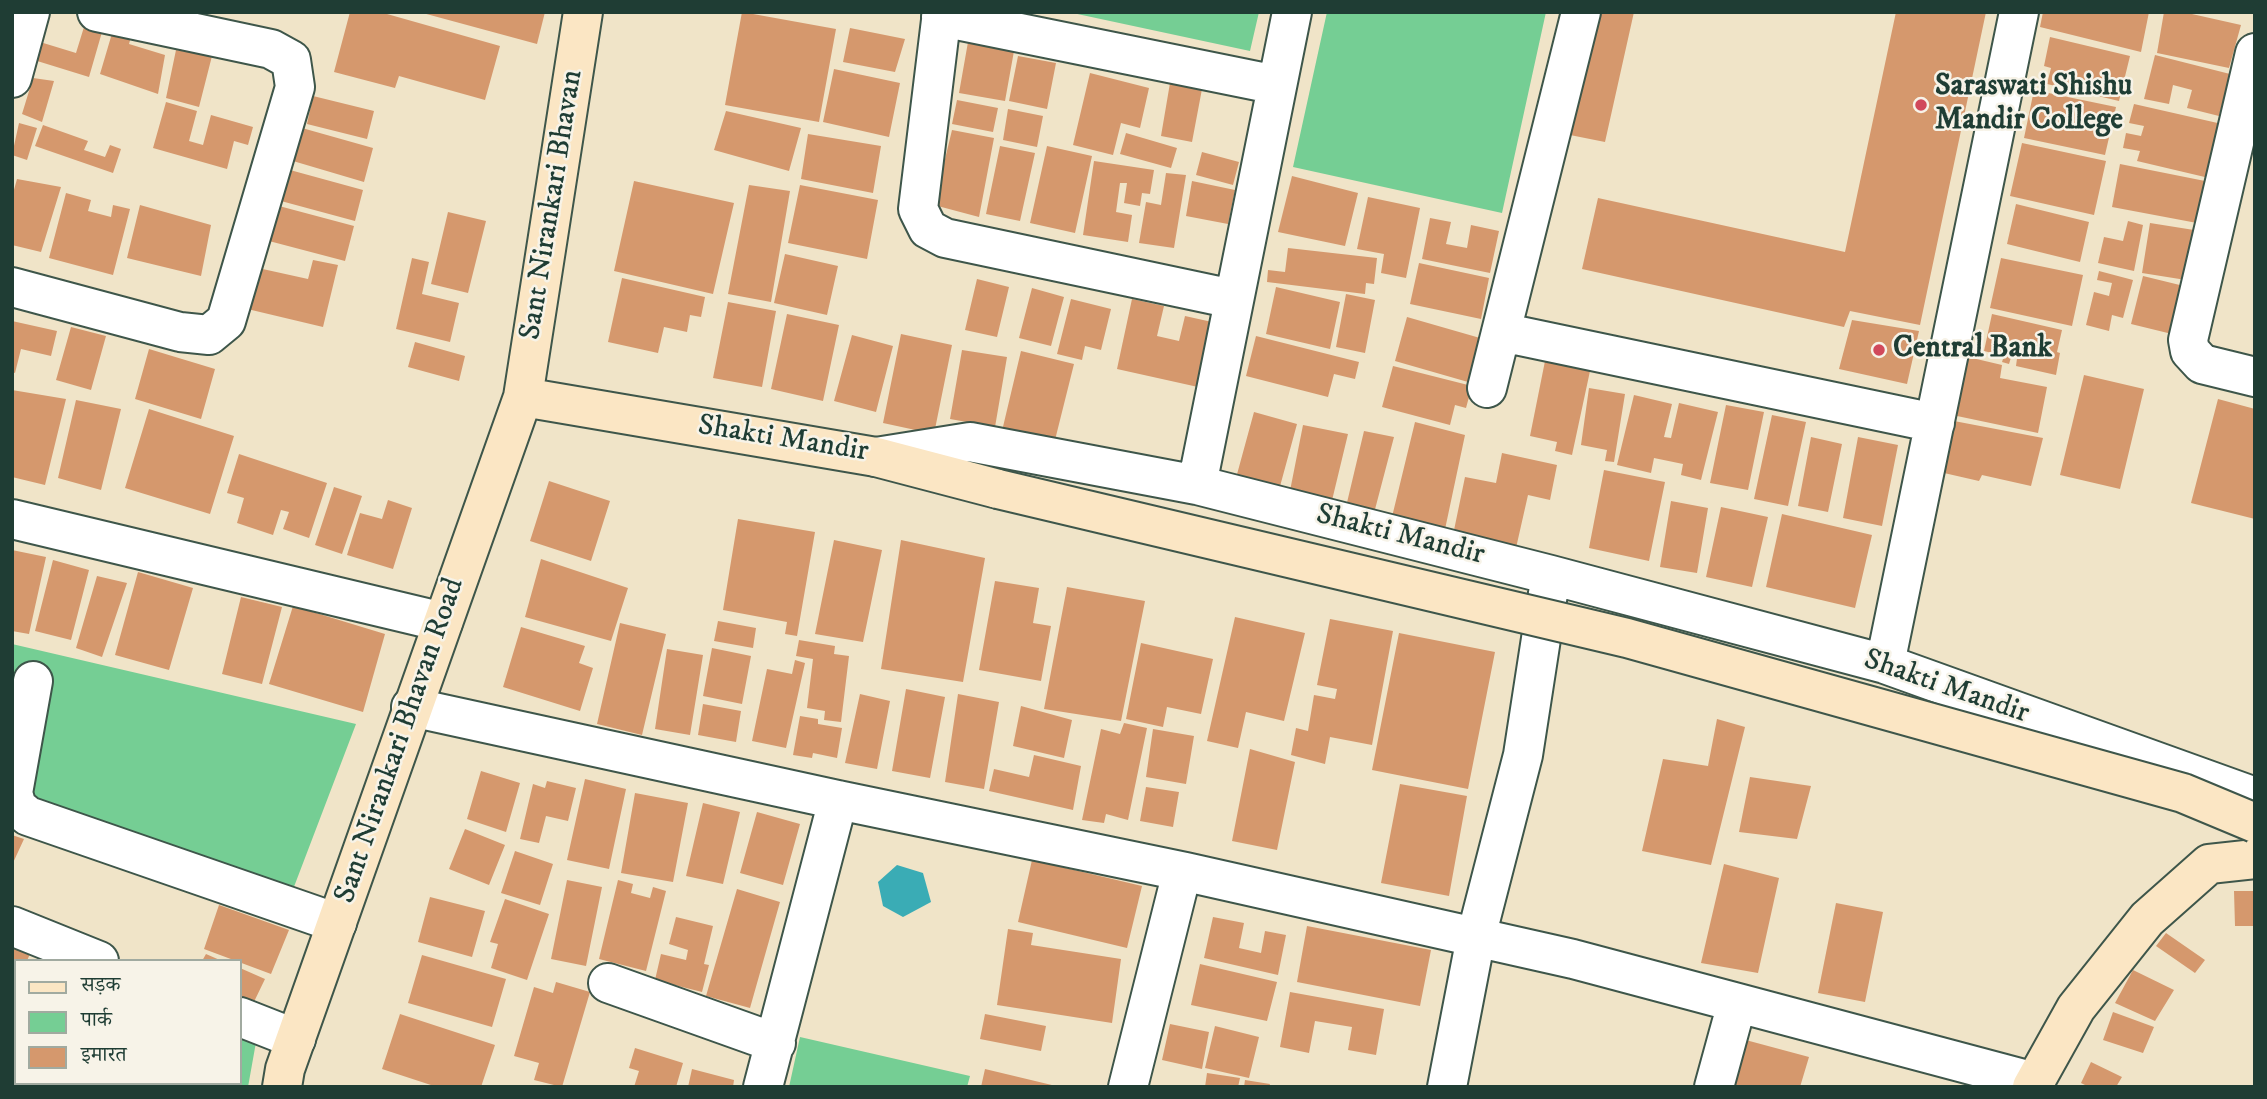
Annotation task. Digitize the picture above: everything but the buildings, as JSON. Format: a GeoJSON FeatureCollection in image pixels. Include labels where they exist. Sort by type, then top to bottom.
{"type":"FeatureCollection","features":[{"type":"Feature","properties":{"kind":"street"},"geometry":{"type":"LineString","coordinates":[[12,78],[30,12]]}},
{"type":"Feature","properties":{"kind":"street"},"geometry":{"type":"LineString","coordinates":[[12,287],[180,332],[209,335],[226,321],[295,87],[291,60],[271,50],[97,12]]}},
{"type":"Feature","properties":{"kind":"street","name":"Sant Nirankari Bhavan"},"geometry":{"type":"LineString","coordinates":[[523,397],[583,12]]}},
{"type":"Feature","properties":{"kind":"street"},"geometry":{"type":"LineString","coordinates":[[1197,485],[1292,12]]}},
{"type":"Feature","properties":{"kind":"street"},"geometry":{"type":"LineString","coordinates":[[1487,388],[1581,12]]}},
{"type":"Feature","properties":{"kind":"street"},"geometry":{"type":"LineString","coordinates":[[1885,664],[2019,12]]}},
{"type":"Feature","properties":{"kind":"street"},"geometry":{"type":"LineString","coordinates":[[1233,299],[944,238],[928,229],[918,209],[942,15],[1277,85]]}},
{"type":"Feature","properties":{"kind":"street"},"geometry":{"type":"LineString","coordinates":[[2255,53],[2188,340],[2190,351],[2202,364],[2255,377]]}},
{"type":"Feature","properties":{"kind":"street"},"geometry":{"type":"LineString","coordinates":[[1501,332],[1935,423]]}},
{"type":"Feature","properties":{"kind":"street","name":"Shakti Mandir"},"geometry":{"type":"LineString","coordinates":[[523,397],[876,457],[970,442],[1197,485],[1885,664],[2255,797]]}},
{"type":"Feature","properties":{"kind":"street","name":"Sant Nirankari Bhavan Road"},"geometry":{"type":"LineString","coordinates":[[282,1087],[285,1069],[411,707],[523,397]]}},
{"type":"Feature","properties":{"kind":"street"},"geometry":{"type":"LineString","coordinates":[[876,457],[998,489],[1605,632],[2183,793],[2255,823]]}},
{"type":"Feature","properties":{"kind":"street"},"geometry":{"type":"LineString","coordinates":[[12,519],[443,622]]}},
{"type":"Feature","properties":{"kind":"street"},"geometry":{"type":"LineString","coordinates":[[1447,1087],[1476,937],[1523,755],[1551,575]]}},
{"type":"Feature","properties":{"kind":"street"},"geometry":{"type":"LineString","coordinates":[[33,681],[13,793],[17,807],[28,816],[337,923]]}},
{"type":"Feature","properties":{"kind":"street"},"geometry":{"type":"LineString","coordinates":[[411,707],[1182,872],[1573,959],[2034,1084],[2076,1008],[2147,919],[2209,864],[2255,859]]}},
{"type":"Feature","properties":{"kind":"street"},"geometry":{"type":"LineString","coordinates":[[763,1087],[838,800]]}},
{"type":"Feature","properties":{"kind":"street"},"geometry":{"type":"LineString","coordinates":[[1128,1087],[1182,872]]}},
{"type":"Feature","properties":{"kind":"street"},"geometry":{"type":"LineString","coordinates":[[12,926],[94,959]]}},
{"type":"Feature","properties":{"kind":"street"},"geometry":{"type":"LineString","coordinates":[[608,983],[776,1043]]}},
{"type":"Feature","properties":{"kind":"street"},"geometry":{"type":"LineString","coordinates":[[1714,1087],[1737,1003]]}},
{"type":"Feature","properties":{"kind":"street"},"geometry":{"type":"LineString","coordinates":[[242,1018],[296,1039]]}},
{"type":"Feature","properties":{"kind":"green space"},"geometry":{"type":"Polygon","coordinates":[[[1068,12],[1259,12],[1250,51],[1068,12]]]}},
{"type":"Feature","properties":{"kind":"green space"},"geometry":{"type":"Polygon","coordinates":[[[1327,12],[1546,12],[1502,213],[1293,167],[1327,12]]]}},
{"type":"Feature","properties":{"kind":"green space"},"geometry":{"type":"Polygon","coordinates":[[[12,644],[356,724],[284,913],[12,823],[12,644]]]}},
{"type":"Feature","properties":{"kind":"green space"},"geometry":{"type":"Polygon","coordinates":[[[242,1026],[258,1031],[248,1087],[33,1087],[242,1085],[242,1026]]]}},
{"type":"Feature","properties":{"kind":"green space"},"geometry":{"type":"Polygon","coordinates":[[[800,1037],[970,1076],[967,1087],[789,1087],[800,1037]]]}},
{"type":"Feature","properties":{"kind":"water"},"geometry":{"type":"Polygon","coordinates":[[[897,865],[923,873],[931,902],[903,917],[883,906],[878,882],[897,865]]]}},
{"type":"Feature","properties":{"kind":"place","name":"Saraswati Shishu Mandir College"},"geometry":{"type":"Point","coordinates":[1921,105]}},
{"type":"Feature","properties":{"kind":"place","name":"Central Bank"},"geometry":{"type":"Point","coordinates":[1879,350]}}]}
